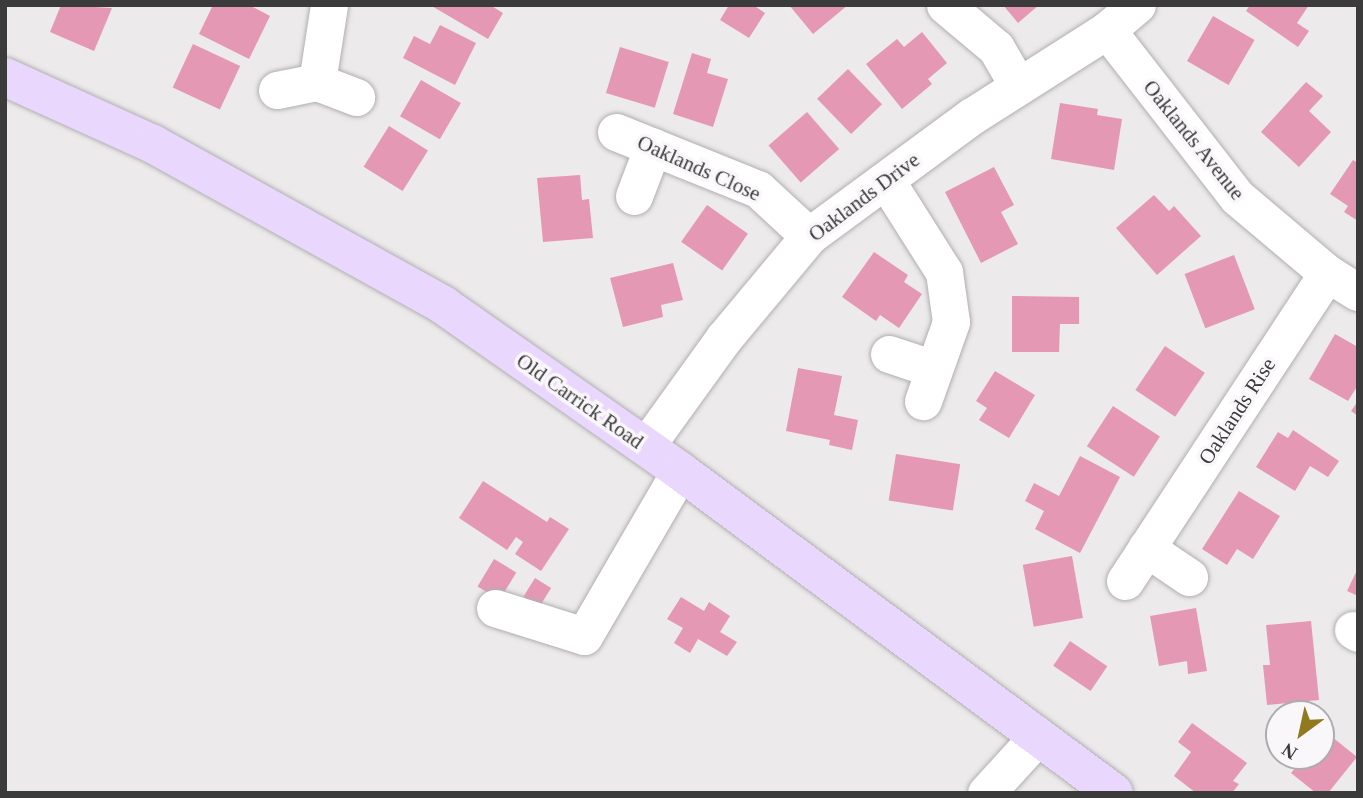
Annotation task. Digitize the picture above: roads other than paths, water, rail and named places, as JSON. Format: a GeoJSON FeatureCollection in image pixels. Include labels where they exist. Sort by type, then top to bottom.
{"type":"FeatureCollection","features":[{"type":"Feature","properties":{"kind":"main road","name":"Old Carrick Road"},"geometry":{"type":"LineString","coordinates":[[5,76],[153,144],[443,305],[646,446],[1114,793]]}},
{"type":"Feature","properties":{"kind":"street"},"geometry":{"type":"LineString","coordinates":[[317,82],[329,5]]}},
{"type":"Feature","properties":{"kind":"street"},"geometry":{"type":"LineString","coordinates":[[945,5],[996,48],[1017,84]]}},
{"type":"Feature","properties":{"kind":"street","name":"Oaklands Drive"},"geometry":{"type":"LineString","coordinates":[[646,446],[724,338],[809,236],[1017,84],[1107,30],[1137,5]]}},
{"type":"Feature","properties":{"kind":"street","name":"Oaklands Avenue"},"geometry":{"type":"LineString","coordinates":[[1107,30],[1237,197],[1343,283]]}},
{"type":"Feature","properties":{"kind":"street"},"geometry":{"type":"LineString","coordinates":[[277,90],[317,82],[356,97]]}},
{"type":"Feature","properties":{"kind":"street","name":"Oaklands Close"},"geometry":{"type":"LineString","coordinates":[[616,132],[758,189],[809,236]]}},
{"type":"Feature","properties":{"kind":"street"},"geometry":{"type":"LineString","coordinates":[[634,196],[653,146]]}},
{"type":"Feature","properties":{"kind":"street"},"geometry":{"type":"LineString","coordinates":[[887,181],[944,272],[951,322],[929,385],[889,354]]}},
{"type":"Feature","properties":{"kind":"street","name":"Oaklands Rise"},"geometry":{"type":"LineString","coordinates":[[1125,581],[1146,548],[1343,283]]}},
{"type":"Feature","properties":{"kind":"street"},"geometry":{"type":"LineString","coordinates":[[495,608],[584,636],[680,471]]}},
{"type":"Feature","properties":{"kind":"street"},"geometry":{"type":"LineString","coordinates":[[1146,548],[1189,577]]}},
{"type":"Feature","properties":{"kind":"street"},"geometry":{"type":"LineString","coordinates":[[986,793],[1038,736]]}}]}
